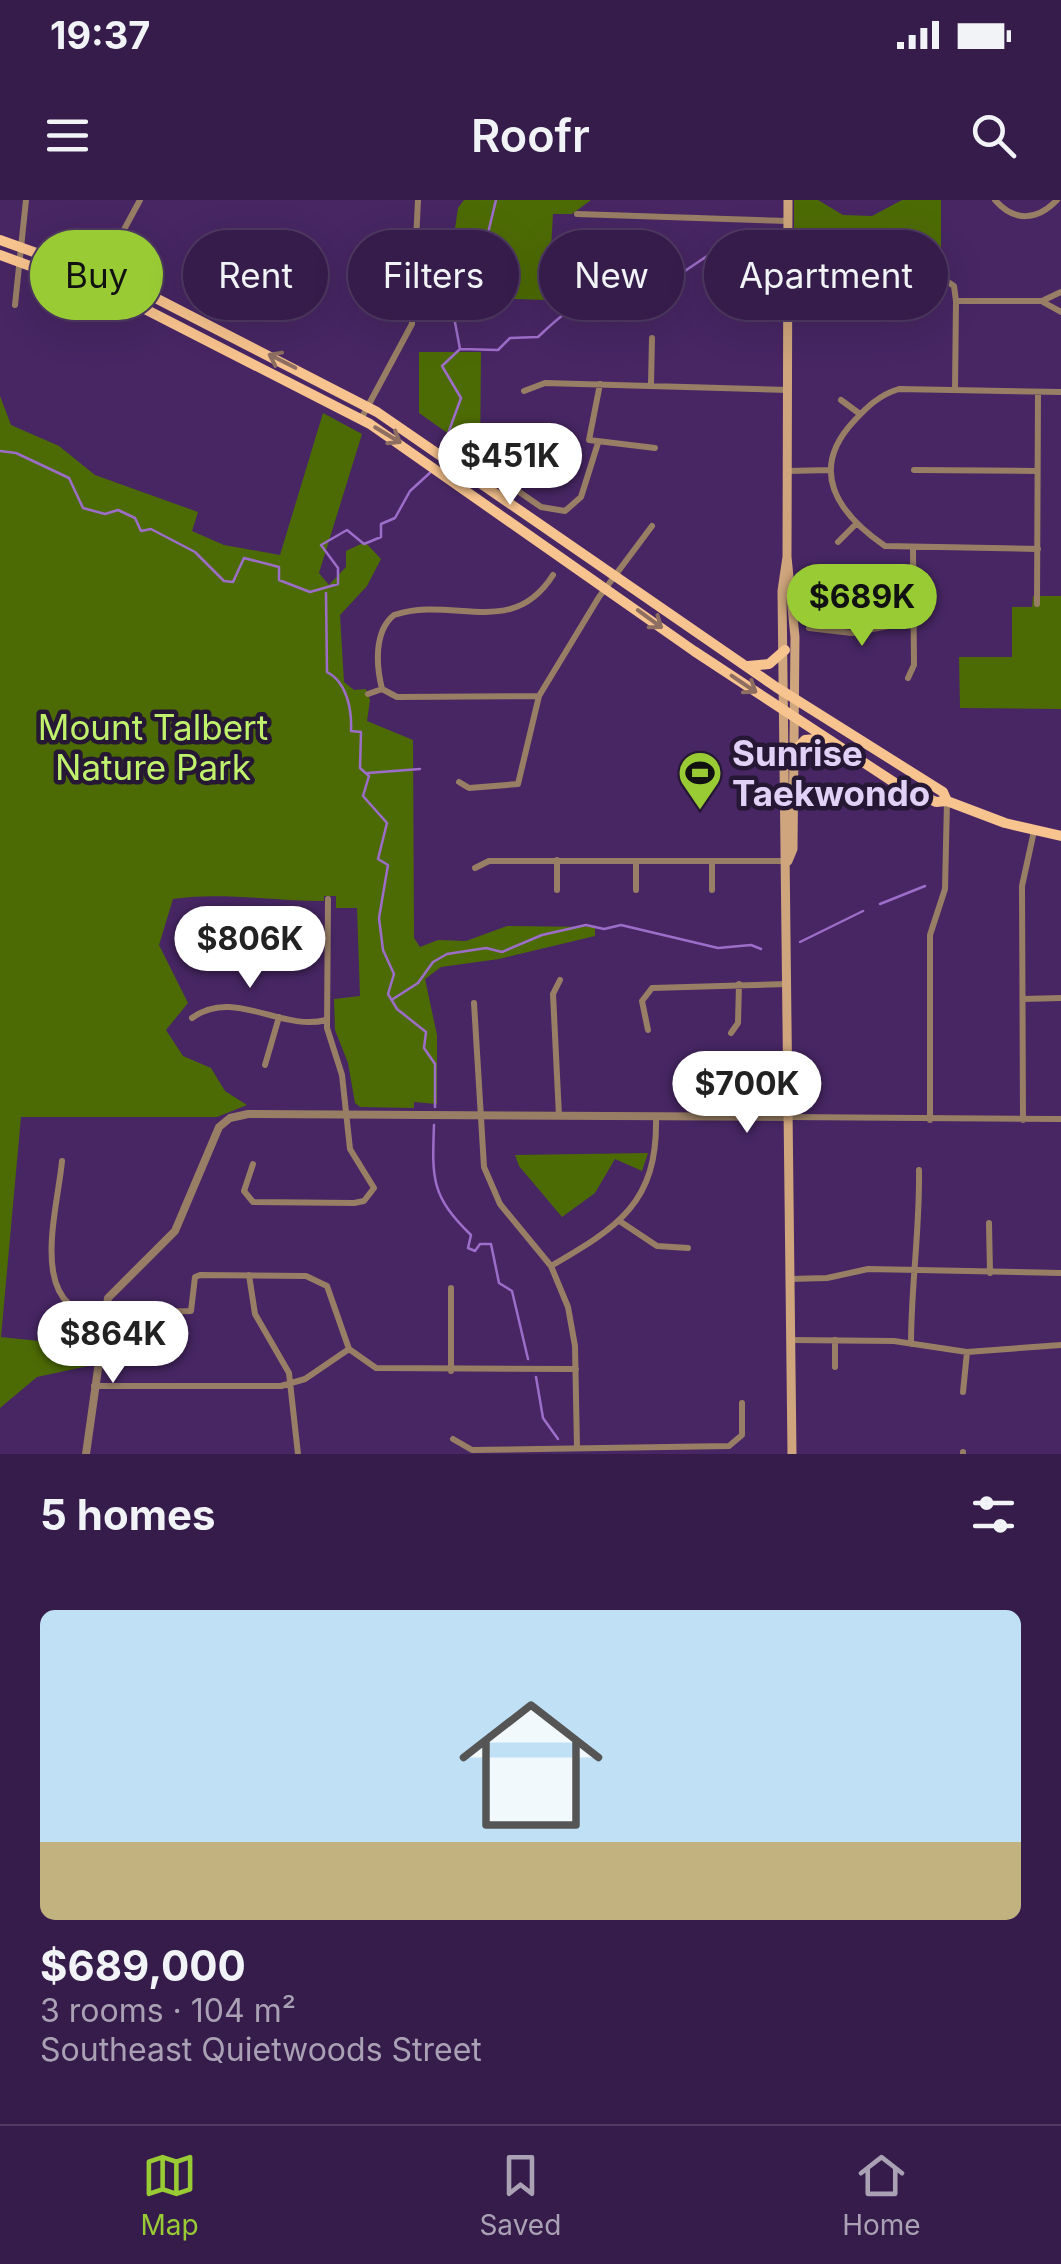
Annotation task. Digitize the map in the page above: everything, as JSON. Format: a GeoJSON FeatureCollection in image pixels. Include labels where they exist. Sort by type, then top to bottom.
{"type":"FeatureCollection","features":[{"type":"Feature","properties":{"kind":"main road"},"geometry":{"type":"LineString","coordinates":[[788,200],[788,230]]}},
{"type":"Feature","properties":{"kind":"main road"},"geometry":{"type":"LineString","coordinates":[[0,240],[30,249]]}},
{"type":"Feature","properties":{"kind":"main road"},"geometry":{"type":"LineString","coordinates":[[0,255],[139,306],[361,419],[414,451],[788,714],[895,782],[936,802],[947,801],[1061,836]]}},
{"type":"Feature","properties":{"kind":"main road"},"geometry":{"type":"LineString","coordinates":[[163,305],[368,407],[422,440],[789,696],[943,792],[947,801]]}},
{"type":"Feature","properties":{"kind":"main road"},"geometry":{"type":"LineString","coordinates":[[788,320],[787,557],[795,637],[783,794],[788,860],[792,1454]]}},
{"type":"Feature","properties":{"kind":"main road"},"geometry":{"type":"LineString","coordinates":[[787,557],[782,591],[789,696]]}},
{"type":"Feature","properties":{"kind":"main road"},"geometry":{"type":"LineString","coordinates":[[748,666],[768,664],[785,650]]}},
{"type":"Feature","properties":{"kind":"main road"},"geometry":{"type":"LineString","coordinates":[[788,714],[793,848],[788,860]]}},
{"type":"Feature","properties":{"kind":"main road"},"geometry":{"type":"LineString","coordinates":[[792,754],[805,740],[824,738]]}},
{"type":"Feature","properties":{"kind":"main road"},"geometry":{"type":"LineString","coordinates":[[895,782],[916,778]]}},
{"type":"Feature","properties":{"kind":"main road"},"geometry":{"type":"LineString","coordinates":[[783,794],[792,822]]}},
{"type":"Feature","properties":{"kind":"street"},"geometry":{"type":"LineString","coordinates":[[15,306],[26,200]]}},
{"type":"Feature","properties":{"kind":"street"},"geometry":{"type":"LineString","coordinates":[[124,230],[140,200]]}},
{"type":"Feature","properties":{"kind":"street"},"geometry":{"type":"LineString","coordinates":[[361,419],[412,324],[418,200]]}},
{"type":"Feature","properties":{"kind":"street"},"geometry":{"type":"LineString","coordinates":[[995,200],[1021,217],[1036,216],[1056,200]]}},
{"type":"Feature","properties":{"kind":"street"},"geometry":{"type":"LineString","coordinates":[[577,214],[788,221]]}},
{"type":"Feature","properties":{"kind":"street"},"geometry":{"type":"LineString","coordinates":[[948,282],[954,286],[956,301],[955,390]]}},
{"type":"Feature","properties":{"kind":"street"},"geometry":{"type":"LineString","coordinates":[[1042,302],[1061,292]]}},
{"type":"Feature","properties":{"kind":"street"},"geometry":{"type":"LineString","coordinates":[[956,301],[1042,302],[1061,312]]}},
{"type":"Feature","properties":{"kind":"street"},"geometry":{"type":"LineString","coordinates":[[651,384],[652,338]]}},
{"type":"Feature","properties":{"kind":"street"},"geometry":{"type":"LineString","coordinates":[[524,391],[538,384],[788,390]]}},
{"type":"Feature","properties":{"kind":"street"},"geometry":{"type":"LineString","coordinates":[[600,384],[589,440],[655,448]]}},
{"type":"Feature","properties":{"kind":"street"},"geometry":{"type":"LineString","coordinates":[[1038,549],[912,550],[884,546],[836,498],[830,470],[840,436],[878,397],[898,389],[1061,392]]}},
{"type":"Feature","properties":{"kind":"street"},"geometry":{"type":"LineString","coordinates":[[1037,604],[1038,392]]}},
{"type":"Feature","properties":{"kind":"street"},"geometry":{"type":"LineString","coordinates":[[841,400],[860,414]]}},
{"type":"Feature","properties":{"kind":"street"},"geometry":{"type":"LineString","coordinates":[[510,464],[508,484],[541,507],[565,511],[581,497],[598,444]]}},
{"type":"Feature","properties":{"kind":"street"},"geometry":{"type":"LineString","coordinates":[[788,470],[830,470]]}},
{"type":"Feature","properties":{"kind":"street"},"geometry":{"type":"LineString","coordinates":[[914,470],[1037,471]]}},
{"type":"Feature","properties":{"kind":"street"},"geometry":{"type":"LineString","coordinates":[[838,542],[857,523]]}},
{"type":"Feature","properties":{"kind":"street"},"geometry":{"type":"LineString","coordinates":[[459,782],[468,788],[518,784],[539,696],[606,588],[652,526]]}},
{"type":"Feature","properties":{"kind":"street"},"geometry":{"type":"LineString","coordinates":[[908,678],[914,665],[912,550]]}},
{"type":"Feature","properties":{"kind":"street"},"geometry":{"type":"LineString","coordinates":[[382,689],[381,631],[394,615],[414,611],[512,610],[538,598],[553,575]]}},
{"type":"Feature","properties":{"kind":"street"},"geometry":{"type":"LineString","coordinates":[[810,628],[852,633],[914,621]]}},
{"type":"Feature","properties":{"kind":"street"},"geometry":{"type":"LineString","coordinates":[[368,694],[382,689],[397,697],[539,696]]}},
{"type":"Feature","properties":{"kind":"street"},"geometry":{"type":"LineString","coordinates":[[930,1120],[930,935],[944,888],[947,801]]}},
{"type":"Feature","properties":{"kind":"street"},"geometry":{"type":"LineString","coordinates":[[1024,1120],[1022,886],[1034,830]]}},
{"type":"Feature","properties":{"kind":"street"},"geometry":{"type":"LineString","coordinates":[[475,868],[489,860],[788,860]]}},
{"type":"Feature","properties":{"kind":"street"},"geometry":{"type":"LineString","coordinates":[[557,860],[558,890]]}},
{"type":"Feature","properties":{"kind":"street"},"geometry":{"type":"LineString","coordinates":[[636,860],[636,890]]}},
{"type":"Feature","properties":{"kind":"street"},"geometry":{"type":"LineString","coordinates":[[712,860],[712,890]]}},
{"type":"Feature","properties":{"kind":"street"},"geometry":{"type":"LineString","coordinates":[[253,1164],[244,1191],[254,1202],[364,1201],[374,1188],[350,1149],[348,1116],[326,1020],[328,899]]}},
{"type":"Feature","properties":{"kind":"street"},"geometry":{"type":"LineString","coordinates":[[208,932],[268,940],[327,940]]}},
{"type":"Feature","properties":{"kind":"street"},"geometry":{"type":"LineString","coordinates":[[559,1116],[552,994],[560,980]]}},
{"type":"Feature","properties":{"kind":"street"},"geometry":{"type":"LineString","coordinates":[[731,1033],[738,1023],[739,984]]}},
{"type":"Feature","properties":{"kind":"street"},"geometry":{"type":"LineString","coordinates":[[648,1030],[642,1001],[652,988],[788,984]]}},
{"type":"Feature","properties":{"kind":"street"},"geometry":{"type":"LineString","coordinates":[[1024,1000],[1061,998]]}},
{"type":"Feature","properties":{"kind":"street"},"geometry":{"type":"LineString","coordinates":[[474,1003],[482,1156],[492,1190],[551,1266],[571,1320],[576,1369],[576,1448]]}},
{"type":"Feature","properties":{"kind":"street"},"geometry":{"type":"LineString","coordinates":[[192,1018],[206,1008],[226,1007],[302,1023],[326,1020]]}},
{"type":"Feature","properties":{"kind":"street"},"geometry":{"type":"LineString","coordinates":[[266,1065],[279,1018]]}},
{"type":"Feature","properties":{"kind":"street"},"geometry":{"type":"LineString","coordinates":[[86,1454],[102,1318],[114,1288],[156,1254],[180,1224],[224,1122],[248,1114],[1061,1119]]}},
{"type":"Feature","properties":{"kind":"street"},"geometry":{"type":"LineString","coordinates":[[551,1266],[621,1222],[649,1176],[656,1117]]}},
{"type":"Feature","properties":{"kind":"street"},"geometry":{"type":"LineString","coordinates":[[62,1162],[52,1274],[58,1296],[77,1312],[102,1318]]}},
{"type":"Feature","properties":{"kind":"street"},"geometry":{"type":"LineString","coordinates":[[911,1344],[919,1170]]}},
{"type":"Feature","properties":{"kind":"street"},"geometry":{"type":"LineString","coordinates":[[621,1222],[658,1246],[688,1248]]}},
{"type":"Feature","properties":{"kind":"street"},"geometry":{"type":"LineString","coordinates":[[989,1223],[990,1272]]}},
{"type":"Feature","properties":{"kind":"street"},"geometry":{"type":"LineString","coordinates":[[790,1279],[827,1278],[854,1269],[1061,1273]]}},
{"type":"Feature","properties":{"kind":"street"},"geometry":{"type":"LineString","coordinates":[[149,1312],[191,1311],[194,1277],[200,1275],[306,1276],[321,1281],[331,1293],[349,1349],[368,1365],[385,1371],[576,1369]]}},
{"type":"Feature","properties":{"kind":"street"},"geometry":{"type":"LineString","coordinates":[[249,1275],[255,1314],[284,1361],[291,1384],[298,1454]]}},
{"type":"Feature","properties":{"kind":"street"},"geometry":{"type":"LineString","coordinates":[[450,1288],[451,1371]]}},
{"type":"Feature","properties":{"kind":"street"},"geometry":{"type":"LineString","coordinates":[[62,1344],[77,1312]]}},
{"type":"Feature","properties":{"kind":"street"},"geometry":{"type":"LineString","coordinates":[[790,1340],[911,1344],[967,1352],[1061,1346]]}},
{"type":"Feature","properties":{"kind":"street"},"geometry":{"type":"LineString","coordinates":[[835,1340],[835,1366]]}},
{"type":"Feature","properties":{"kind":"street"},"geometry":{"type":"LineString","coordinates":[[94,1386],[291,1384],[349,1349]]}},
{"type":"Feature","properties":{"kind":"street"},"geometry":{"type":"LineString","coordinates":[[964,1392],[967,1352]]}},
{"type":"Feature","properties":{"kind":"street"},"geometry":{"type":"LineString","coordinates":[[453,1440],[472,1450],[732,1445],[742,1435],[742,1403]]}},
{"type":"Feature","properties":{"kind":"green space"},"geometry":{"type":"Polygon","coordinates":[[[464,200],[591,200],[572,214],[553,214],[552,230],[539,230],[539,300],[519,299],[519,230],[455,230],[458,208],[464,200]]]}},
{"type":"Feature","properties":{"kind":"green space"},"geometry":{"type":"Polygon","coordinates":[[[794,200],[818,200],[843,215],[872,216],[902,200],[941,200],[941,230],[794,230],[794,200]]]}},
{"type":"Feature","properties":{"kind":"green space"},"geometry":{"type":"Polygon","coordinates":[[[419,352],[481,352],[480,456],[419,413],[419,352]]]}},
{"type":"Feature","properties":{"kind":"green space","name":"Mount Talbert Nature Park"},"geometry":{"type":"Polygon","coordinates":[[[0,396],[11,425],[59,446],[95,475],[198,512],[192,531],[224,545],[280,555],[323,413],[362,434],[319,573],[329,585],[346,567],[346,551],[365,542],[381,559],[367,586],[340,615],[344,682],[354,690],[366,689],[370,700],[367,721],[413,740],[414,938],[420,947],[438,940],[466,941],[507,926],[595,927],[595,936],[499,959],[441,967],[425,979],[437,1035],[437,1104],[414,1102],[414,1108],[360,1107],[355,1103],[348,1063],[335,1030],[334,999],[360,996],[357,908],[336,908],[336,896],[324,896],[324,901],[173,899],[159,945],[188,1003],[166,1030],[183,1056],[211,1068],[225,1091],[247,1105],[217,1117],[21,1117],[1,1337],[68,1344],[81,1321],[92,1327],[88,1366],[37,1377],[0,1408],[0,396]]]}},
{"type":"Feature","properties":{"kind":"green space"},"geometry":{"type":"Polygon","coordinates":[[[1033,596],[1061,596],[1061,709],[960,708],[959,657],[1012,657],[1012,607],[1032,607],[1033,596]]]}},
{"type":"Feature","properties":{"kind":"green space"},"geometry":{"type":"Polygon","coordinates":[[[648,1153],[642,1171],[615,1159],[595,1193],[562,1217],[519,1166],[515,1155],[648,1153]]]}},
{"type":"Feature","properties":{"kind":"waterway"},"geometry":{"type":"LineString","coordinates":[[442,450],[461,398],[442,366],[460,349],[454,317],[458,302],[476,283],[496,200]]}},
{"type":"Feature","properties":{"kind":"waterway"},"geometry":{"type":"LineString","coordinates":[[460,349],[498,350],[510,338],[538,337],[583,303],[628,293],[647,280],[676,277],[704,258]]}},
{"type":"Feature","properties":{"kind":"waterway"},"geometry":{"type":"LineString","coordinates":[[0,451],[16,453],[69,478],[83,508],[105,514],[118,510],[135,518],[141,531],[151,529],[195,552],[224,581],[233,582],[244,558],[279,567],[279,580],[310,592],[338,584],[338,568],[321,545],[347,530],[364,544],[381,537],[381,524],[395,518],[410,491],[433,470]]}},
{"type":"Feature","properties":{"kind":"waterway"},"geometry":{"type":"LineString","coordinates":[[326,593],[327,672],[339,682],[347,697],[351,731],[361,732],[360,768],[369,776],[363,796],[387,823],[378,859],[388,865],[379,918],[383,950],[394,974],[388,994],[397,1009],[426,1032],[424,1048],[435,1064],[435,1107]]}},
{"type":"Feature","properties":{"kind":"waterway"},"geometry":{"type":"LineString","coordinates":[[368,773],[420,769]]}},
{"type":"Feature","properties":{"kind":"waterway"},"geometry":{"type":"LineString","coordinates":[[880,904],[925,886]]}},
{"type":"Feature","properties":{"kind":"waterway"},"geometry":{"type":"LineString","coordinates":[[800,942],[863,911]]}},
{"type":"Feature","properties":{"kind":"waterway"},"geometry":{"type":"LineString","coordinates":[[393,999],[418,983],[433,962],[447,954],[486,948],[502,952],[542,935],[586,925],[604,929],[621,925],[718,948],[751,945],[761,949]]}},
{"type":"Feature","properties":{"kind":"waterway"},"geometry":{"type":"LineString","coordinates":[[434,1125],[434,1173],[441,1197],[471,1235],[468,1248],[475,1251],[480,1244],[491,1244],[499,1283],[512,1291],[528,1359]]}},
{"type":"Feature","properties":{"kind":"waterway"},"geometry":{"type":"LineString","coordinates":[[536,1377],[543,1418],[558,1439]]}},
{"type":"Feature","properties":{"kind":"place","name":"Sunrise Taekwondo"},"geometry":{"type":"Point","coordinates":[700,811]}}]}
